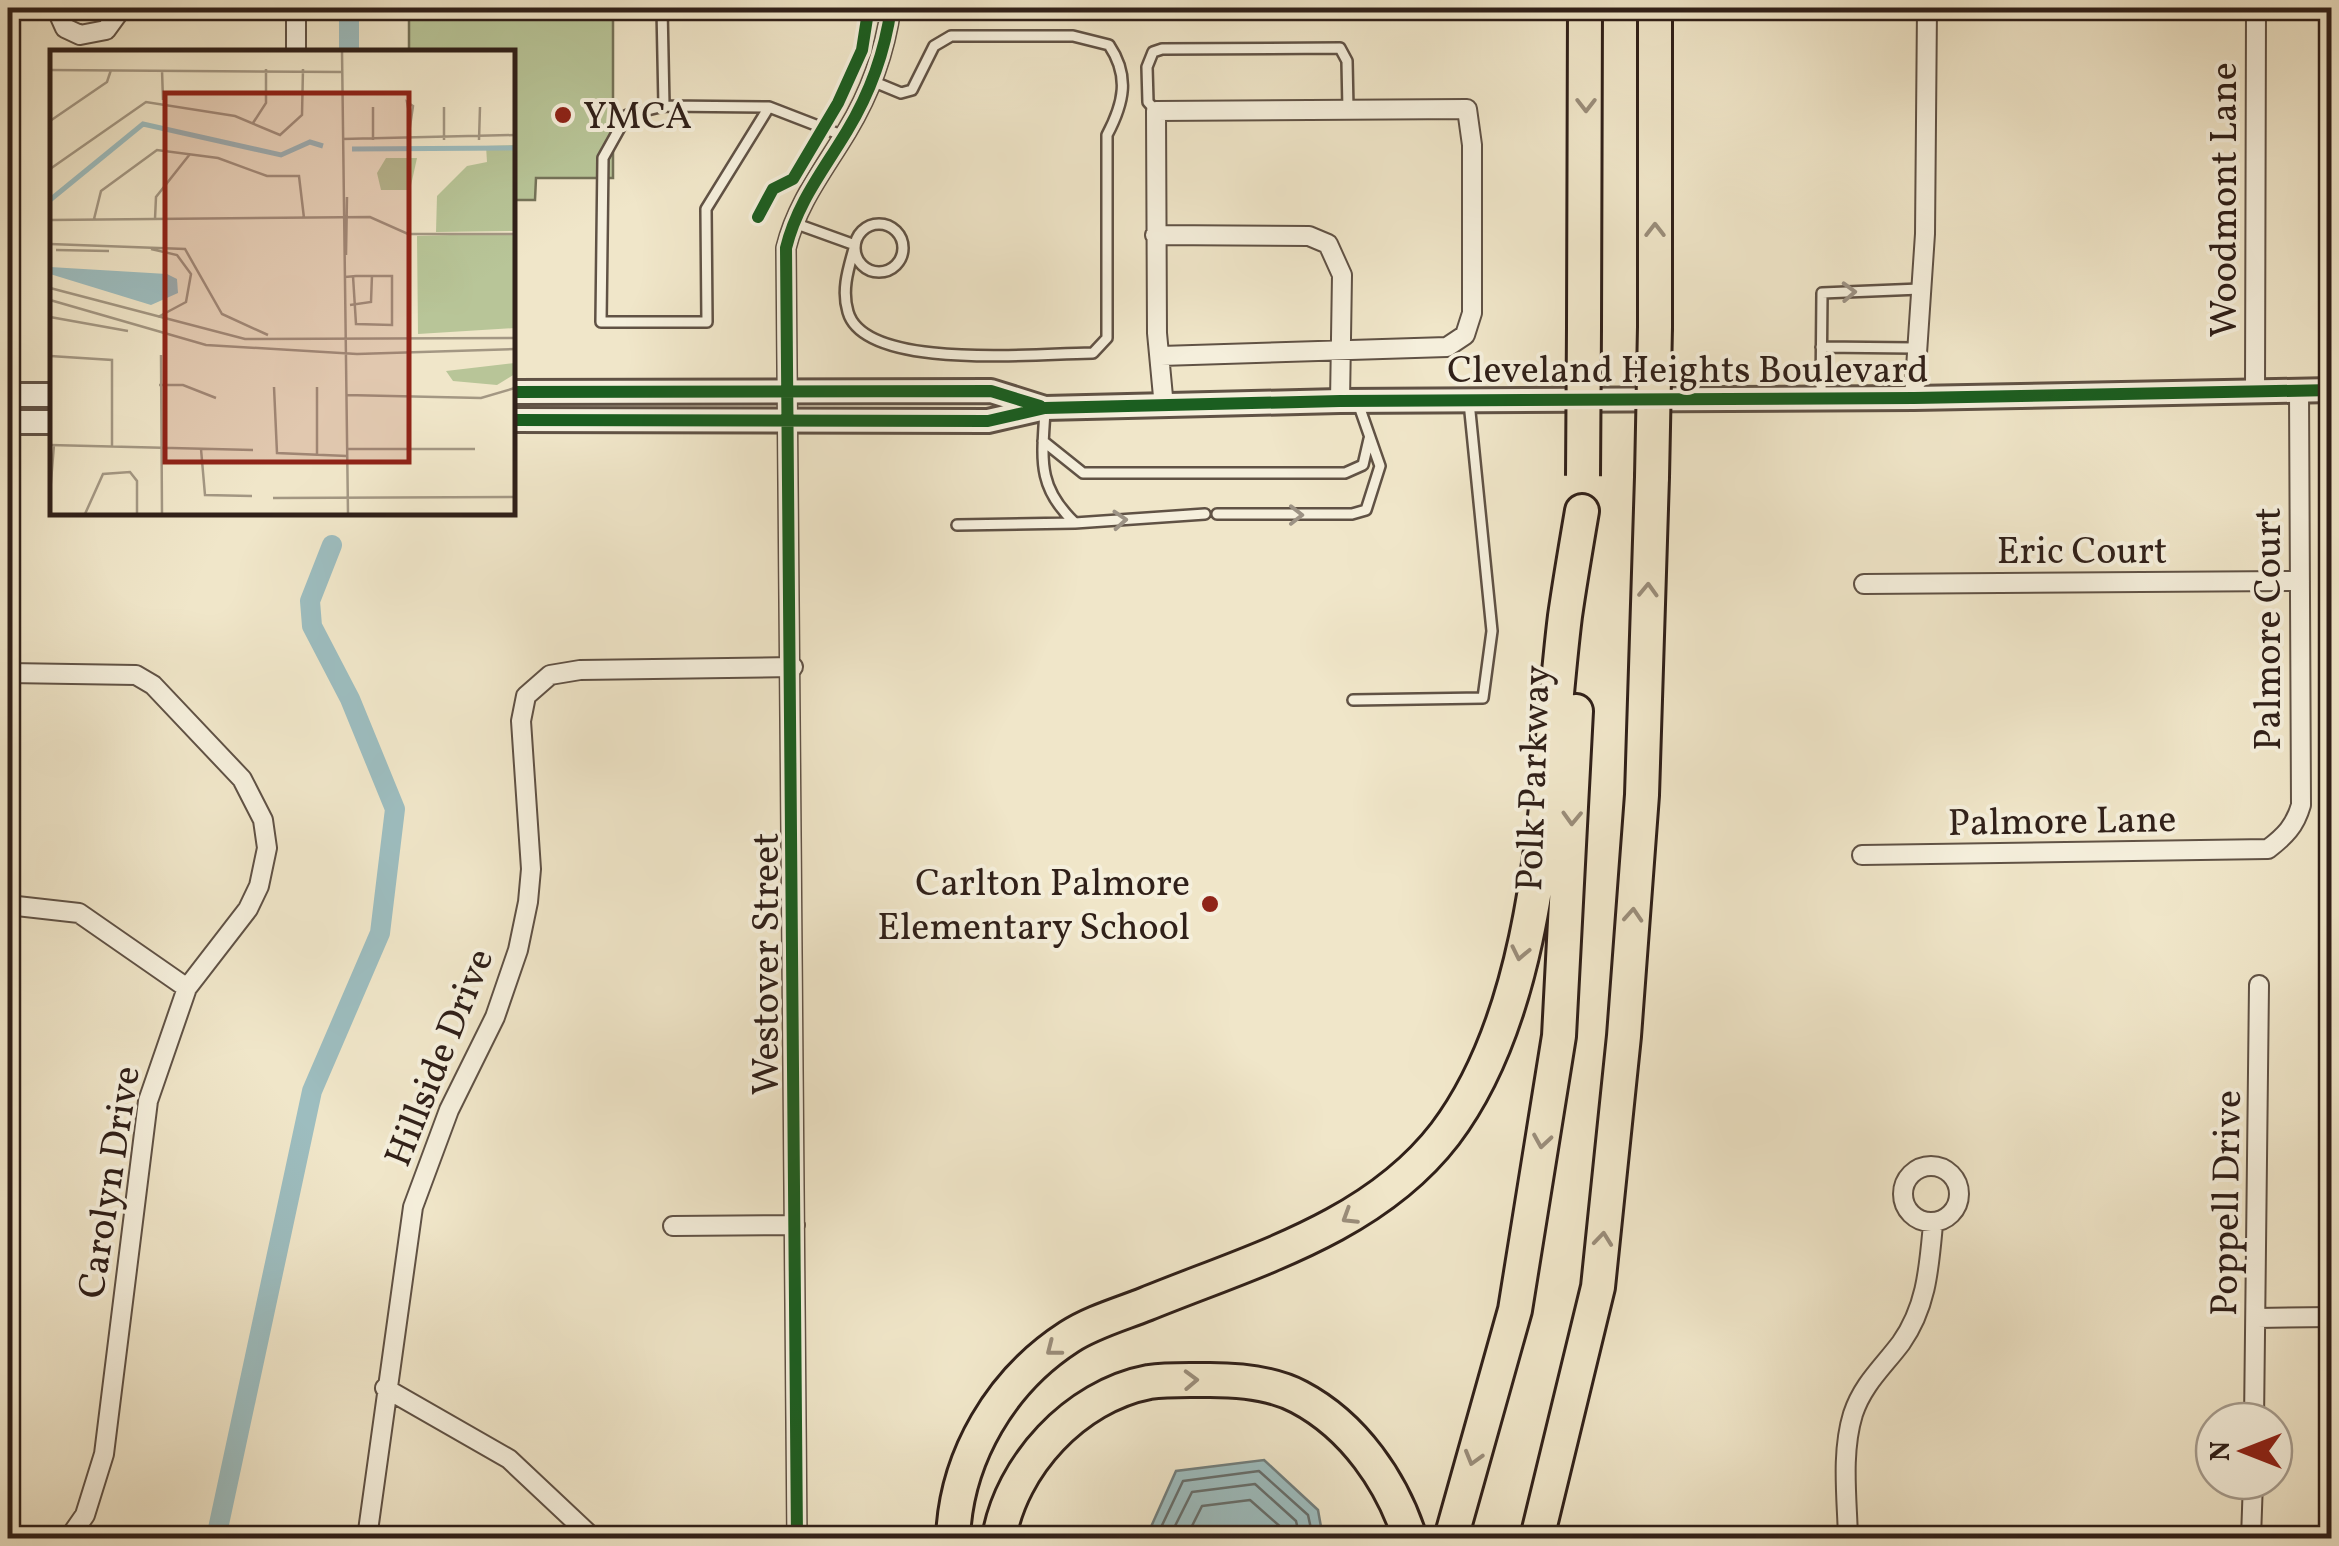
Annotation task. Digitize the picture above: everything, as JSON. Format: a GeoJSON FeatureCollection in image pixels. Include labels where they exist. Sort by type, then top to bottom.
{"type":"FeatureCollection","features":[{"type":"Feature","properties":{"kind":"highway","name":"Polk Parkway"},"geometry":{"type":"LineString","coordinates":[[1451,1538],[1515,1310],[1559,1036],[1572,844],[1583,476],[1585,8]]}},
{"type":"Feature","properties":{"kind":"highway"},"geometry":{"type":"LineString","coordinates":[[1553,1538],[1598,1287],[1624,1036],[1642,795],[1655,327],[1655,8]]}},
{"type":"Feature","properties":{"kind":"highway"},"geometry":{"type":"LineString","coordinates":[[953,1538],[960,1488],[986,1419],[1023,1372],[1072,1335],[1336,1226],[1396,1186],[1444,1135],[1474,1089],[1511,996],[1542,848],[1565,614],[1582,511]]}},
{"type":"Feature","properties":{"kind":"highway"},"geometry":{"type":"LineString","coordinates":[[1537,1538],[1598,1287]]}},
{"type":"Feature","properties":{"kind":"highway"},"geometry":{"type":"LineString","coordinates":[[998,1538],[1004,1506],[1026,1467],[1064,1426],[1104,1398],[1148,1382],[1193,1380],[1233,1380],[1278,1388],[1326,1414],[1383,1475],[1410,1538]]}},
{"type":"Feature","properties":{"kind":"street"},"geometry":{"type":"LineString","coordinates":[[56,8],[65,28],[80,35],[106,30],[122,8]]}},
{"type":"Feature","properties":{"kind":"street"},"geometry":{"type":"LineString","coordinates":[[296,8],[296,50]]}},
{"type":"Feature","properties":{"kind":"street"},"geometry":{"type":"LineString","coordinates":[[792,222],[844,136],[872,80],[886,48],[891,8]]}},
{"type":"Feature","properties":{"kind":"street"},"geometry":{"type":"LineString","coordinates":[[1914,398],[1914,348],[1925,234],[1927,8]]}},
{"type":"Feature","properties":{"kind":"street","name":"Woodmont Lane"},"geometry":{"type":"LineString","coordinates":[[2255,392],[2256,8]]}},
{"type":"Feature","properties":{"kind":"street"},"geometry":{"type":"LineString","coordinates":[[1161,356],[1447,347],[1465,335],[1472,312],[1472,145],[1467,109],[1156,111],[1155,235],[1161,356],[1164,407]]}},
{"type":"Feature","properties":{"kind":"street","name":"Westover Street"},"geometry":{"type":"LineString","coordinates":[[792,222],[786,248],[793,668],[797,1538]]}},
{"type":"Feature","properties":{"kind":"street"},"geometry":{"type":"LineString","coordinates":[[1155,235],[1320,238],[1337,256],[1342,276],[1342,349],[1349,400]]}},
{"type":"Feature","properties":{"kind":"street","name":"Palmore Court"},"geometry":{"type":"LineString","coordinates":[[2263,849],[2296,823],[2301,805],[2299,390]]}},
{"type":"Feature","properties":{"kind":"street","name":"Cleveland Heights Boulevard"},"geometry":{"type":"LineString","coordinates":[[515,420],[988,421],[1045,408],[1349,400],[1914,398],[2332,390]]}},
{"type":"Feature","properties":{"kind":"street","name":"Cleveland Heights Boulevard"},"geometry":{"type":"LineString","coordinates":[[515,392],[991,391],[1045,408]]}},
{"type":"Feature","properties":{"kind":"street"},"geometry":{"type":"LineString","coordinates":[[8,395],[50,395]]}},
{"type":"Feature","properties":{"kind":"street"},"geometry":{"type":"LineString","coordinates":[[8,422],[50,422]]}},
{"type":"Feature","properties":{"kind":"street","name":"Eric Court"},"geometry":{"type":"LineString","coordinates":[[1864,584],[2300,582]]}},
{"type":"Feature","properties":{"kind":"street","name":"Hillside Drive"},"geometry":{"type":"LineString","coordinates":[[367,1538],[406,1236],[422,1176],[496,1017],[518,950],[528,902],[530,834],[521,721],[526,696],[550,675],[580,670],[793,668]]}},
{"type":"Feature","properties":{"kind":"street","name":"Carolyn Drive"},"geometry":{"type":"LineString","coordinates":[[8,673],[136,675],[154,686],[250,790],[263,820],[267,848],[248,909],[188,988],[148,1101],[104,1454],[85,1515],[69,1538]]}},
{"type":"Feature","properties":{"kind":"street","name":"Palmore Lane"},"geometry":{"type":"LineString","coordinates":[[1862,855],[2263,849]]}},
{"type":"Feature","properties":{"kind":"street"},"geometry":{"type":"LineString","coordinates":[[8,906],[79,913],[188,988]]}},
{"type":"Feature","properties":{"kind":"street","name":"Poppell Drive"},"geometry":{"type":"LineString","coordinates":[[2254,1401],[2258,985]]}},
{"type":"Feature","properties":{"kind":"street"},"geometry":{"type":"LineString","coordinates":[[673,1226],[795,1224]]}},
{"type":"Feature","properties":{"kind":"street"},"geometry":{"type":"LineString","coordinates":[[1848,1538],[1847,1456],[1854,1412],[1863,1390],[1899,1345],[1922,1306],[1933,1224]]}},
{"type":"Feature","properties":{"kind":"street"},"geometry":{"type":"LineString","coordinates":[[2256,1318],[2332,1317]]}},
{"type":"Feature","properties":{"kind":"street"},"geometry":{"type":"LineString","coordinates":[[386,1388],[508,1459],[593,1538]]}},
{"type":"Feature","properties":{"kind":"street"},"geometry":{"type":"LineString","coordinates":[[2251,1538],[2252,1501]]}},
{"type":"Feature","properties":{"kind":"lane"},"geometry":{"type":"LineString","coordinates":[[662,8],[664,106]]}},
{"type":"Feature","properties":{"kind":"lane"},"geometry":{"type":"LineString","coordinates":[[856,245],[858,260],[876,272],[892,269],[903,248],[896,232],[883,224],[863,230],[856,245],[845,280],[848,315],[868,339],[921,354],[1093,353],[1107,338],[1107,135],[1122,108],[1123,66],[1110,46],[1073,36],[951,36],[934,46],[912,90],[900,93],[872,80]]}},
{"type":"Feature","properties":{"kind":"lane"},"geometry":{"type":"LineString","coordinates":[[1156,111],[1148,102],[1147,66],[1154,52],[1162,49],[1340,48],[1347,61],[1348,110]]}},
{"type":"Feature","properties":{"kind":"lane"},"geometry":{"type":"LineString","coordinates":[[769,107],[706,209],[707,322],[601,322],[603,158],[627,115],[664,106],[769,107],[844,136]]}},
{"type":"Feature","properties":{"kind":"lane"},"geometry":{"type":"LineString","coordinates":[[792,222],[856,245]]}},
{"type":"Feature","properties":{"kind":"lane"},"geometry":{"type":"LineString","coordinates":[[1821,398],[1822,293],[1920,288]]}},
{"type":"Feature","properties":{"kind":"lane"},"geometry":{"type":"LineString","coordinates":[[1821,347],[1914,348]]}},
{"type":"Feature","properties":{"kind":"lane"},"geometry":{"type":"LineString","coordinates":[[1353,700],[1483,698],[1492,631],[1469,399]]}},
{"type":"Feature","properties":{"kind":"lane"},"geometry":{"type":"LineString","coordinates":[[1217,514],[1352,514],[1366,510],[1380,466],[1349,400]]}},
{"type":"Feature","properties":{"kind":"lane"},"geometry":{"type":"LineString","coordinates":[[1045,408],[1045,485],[1054,503],[1076,523]]}},
{"type":"Feature","properties":{"kind":"lane"},"geometry":{"type":"LineString","coordinates":[[1043,442],[1083,473],[1345,473],[1363,465],[1369,439]]}},
{"type":"Feature","properties":{"kind":"lane"},"geometry":{"type":"LineString","coordinates":[[957,525],[1076,523],[1205,514]]}},
{"type":"Feature","properties":{"kind":"green space","name":"YMCA"},"geometry":{"type":"Polygon","coordinates":[[[409,8],[613,8],[613,178],[536,178],[535,200],[515,200],[515,50],[409,50],[409,8]]]}},
{"type":"Feature","properties":{"kind":"water"},"geometry":{"type":"Polygon","coordinates":[[[1264,1460],[1318,1510],[1323,1538],[1146,1538],[1176,1471],[1264,1460]]]}},
{"type":"Feature","properties":{"kind":"waterway"},"geometry":{"type":"LineString","coordinates":[[349,8],[349,50]]}},
{"type":"Feature","properties":{"kind":"waterway"},"geometry":{"type":"LineString","coordinates":[[216,1538],[312,1091],[380,933],[395,809],[350,699],[312,626],[310,601],[332,545]]}},
{"type":"Feature","properties":{"kind":"cycle path"},"geometry":{"type":"LineString","coordinates":[[797,1538],[786,248],[804,202],[869,87],[881,56],[891,8]]}},
{"type":"Feature","properties":{"kind":"cycle path"},"geometry":{"type":"LineString","coordinates":[[758,217],[773,189],[793,179],[838,103],[862,50],[868,12],[890,13]]}},
{"type":"Feature","properties":{"kind":"cycle path"},"geometry":{"type":"LineString","coordinates":[[515,420],[988,421],[1045,408],[1340,401],[1914,398],[2332,390]]}},
{"type":"Feature","properties":{"kind":"cycle path"},"geometry":{"type":"LineString","coordinates":[[515,392],[991,391],[1040,406]]}},
{"type":"Feature","properties":{"kind":"place","name":"YMCA"},"geometry":{"type":"Point","coordinates":[563,115]}},
{"type":"Feature","properties":{"kind":"place","name":"Carlton Palmore Elementary School"},"geometry":{"type":"Point","coordinates":[1210,904]}}]}
